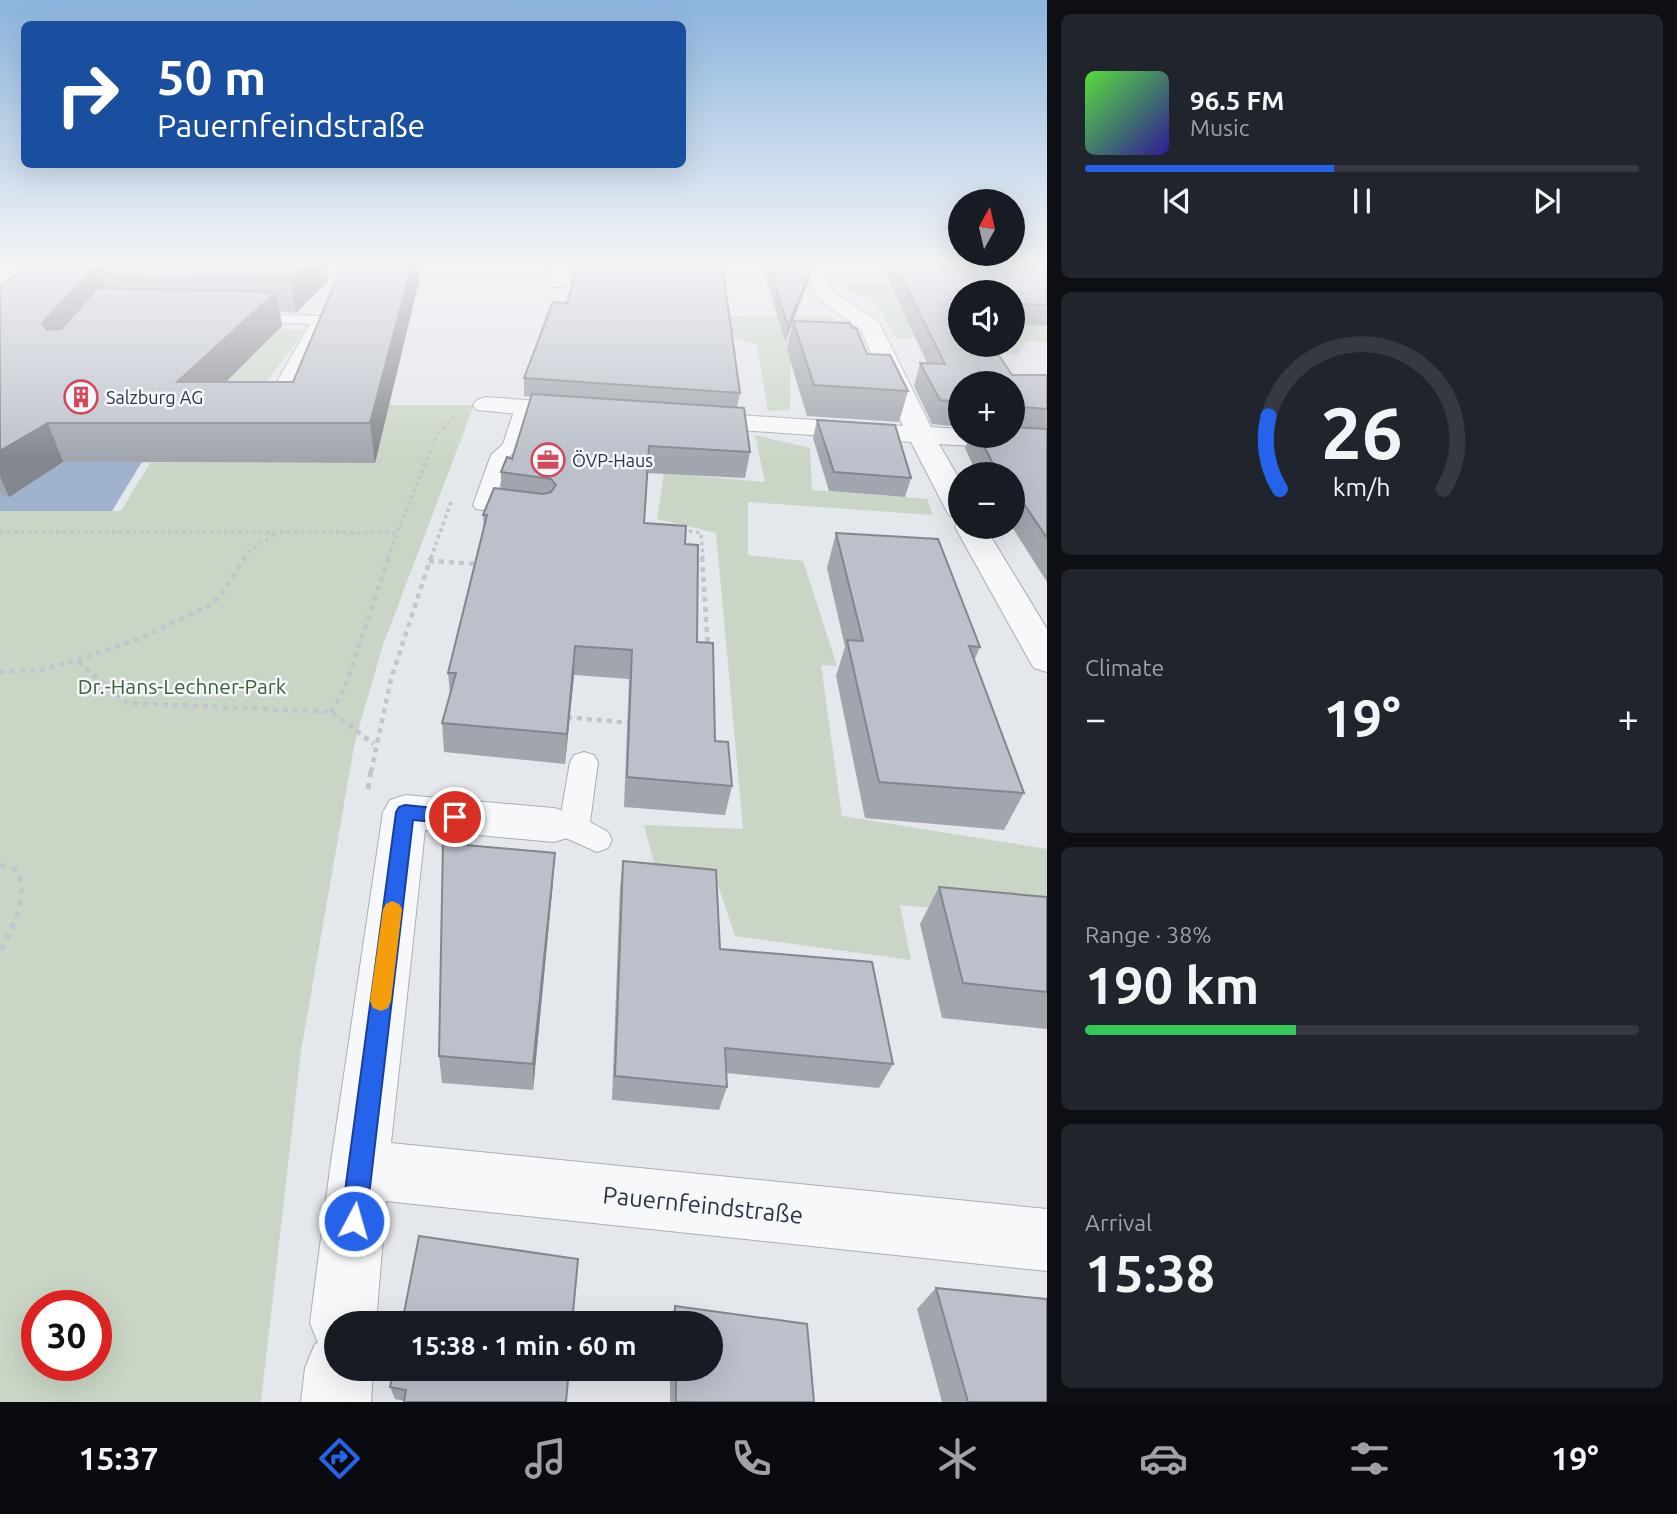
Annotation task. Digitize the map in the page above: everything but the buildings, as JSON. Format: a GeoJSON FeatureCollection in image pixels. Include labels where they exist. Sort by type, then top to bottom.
{"type":"FeatureCollection","features":[{"type":"Feature","properties":{"kind":"street"},"geometry":{"type":"LineString","coordinates":[[872,329],[921,435],[948,486]]}},
{"type":"Feature","properties":{"kind":"street"},"geometry":{"type":"LineString","coordinates":[[486,405],[607,414]]}},
{"type":"Feature","properties":{"kind":"street"},"geometry":{"type":"LineString","coordinates":[[675,418],[1047,443]]}},
{"type":"Feature","properties":{"kind":"street"},"geometry":{"type":"LineString","coordinates":[[977,539],[1047,660]]}},
{"type":"Feature","properties":{"kind":"street"},"geometry":{"type":"LineString","coordinates":[[344,1311],[359,1170],[405,812],[575,831]]}},
{"type":"Feature","properties":{"kind":"street","name":"Pauernfeindstraße"},"geometry":{"type":"LineString","coordinates":[[359,1170],[1046,1243]]}},
{"type":"Feature","properties":{"kind":"street"},"geometry":{"type":"LineString","coordinates":[[336,1402],[338,1381]]}},
{"type":"Feature","properties":{"kind":"lane"},"geometry":{"type":"LineString","coordinates":[[246,405],[274,402],[315,329]]}},
{"type":"Feature","properties":{"kind":"lane"},"geometry":{"type":"LineString","coordinates":[[524,408],[512,446],[500,455],[483,505],[543,512]]}},
{"type":"Feature","properties":{"kind":"lane"},"geometry":{"type":"LineString","coordinates":[[575,831],[584,762]]}},
{"type":"Feature","properties":{"kind":"path"},"geometry":{"type":"LineString","coordinates":[[331,712],[344,690],[397,533],[441,428],[458,415],[520,395],[542,329]]}},
{"type":"Feature","properties":{"kind":"path"},"geometry":{"type":"LineString","coordinates":[[367,795],[374,744],[429,561],[454,495]]}},
{"type":"Feature","properties":{"kind":"path"},"geometry":{"type":"LineString","coordinates":[[676,530],[701,533],[709,651]]}},
{"type":"Feature","properties":{"kind":"path"},"geometry":{"type":"LineString","coordinates":[[0,532],[397,533]]}},
{"type":"Feature","properties":{"kind":"path"},"geometry":{"type":"LineString","coordinates":[[0,672],[40,670],[76,660],[179,622],[211,605],[222,594],[247,552],[279,533]]}},
{"type":"Feature","properties":{"kind":"path"},"geometry":{"type":"LineString","coordinates":[[429,561],[484,565]]}},
{"type":"Feature","properties":{"kind":"path"},"geometry":{"type":"LineString","coordinates":[[76,660],[127,703],[331,712],[374,744]]}},
{"type":"Feature","properties":{"kind":"path"},"geometry":{"type":"LineString","coordinates":[[565,731],[568,704]]}},
{"type":"Feature","properties":{"kind":"path"},"geometry":{"type":"LineString","coordinates":[[567,717],[634,723]]}},
{"type":"Feature","properties":{"kind":"path"},"geometry":{"type":"LineString","coordinates":[[0,865],[17,870],[22,879],[19,911],[0,952]]}},
{"type":"Feature","properties":{"kind":"green space"},"geometry":{"type":"Polygon","coordinates":[[[158,329],[305,330],[253,400],[178,395],[227,380],[256,351],[158,329]]]}},
{"type":"Feature","properties":{"kind":"green space"},"geometry":{"type":"Polygon","coordinates":[[[724,329],[841,329],[843,332],[791,330],[790,410],[768,411],[757,345],[726,335],[724,329]]]}},
{"type":"Feature","properties":{"kind":"green space"},"geometry":{"type":"Polygon","coordinates":[[[891,329],[940,329],[947,337],[897,339],[891,329]]]}},
{"type":"Feature","properties":{"kind":"green space"},"geometry":{"type":"Polygon","coordinates":[[[1025,329],[1047,329],[1047,342],[1026,341],[1025,329]]]}},
{"type":"Feature","properties":{"kind":"green space","name":"Dr.-Hans-Lechner-Park"},"geometry":{"type":"Polygon","coordinates":[[[389,405],[474,405],[383,645],[355,741],[301,1051],[261,1402],[0,1402],[0,511],[121,511],[150,463],[375,463],[389,405]]]}},
{"type":"Feature","properties":{"kind":"green space"},"geometry":{"type":"Polygon","coordinates":[[[755,435],[810,448],[812,490],[927,499],[933,515],[748,502],[748,555],[803,561],[837,666],[821,665],[842,816],[1047,849],[1047,919],[900,905],[911,960],[735,936],[718,885],[656,871],[644,825],[743,829],[716,533],[657,519],[664,473],[765,482],[755,435]]]}},
{"type":"Feature","properties":{"kind":"water"},"geometry":{"type":"Polygon","coordinates":[[[103,437],[151,447],[112,511],[0,511],[0,494],[9,496],[103,437]]]}},
{"type":"Feature","properties":{"kind":"slow traffic"},"geometry":{"type":"LineString","coordinates":[[381,1001],[392,909]]}},
{"type":"Feature","properties":{"kind":"place","name":"Salzburg AG"},"geometry":{"type":"Point","coordinates":[81,397]}},
{"type":"Feature","properties":{"kind":"place","name":"ÖVP-Haus"},"geometry":{"type":"Point","coordinates":[548,460]}},
{"type":"Feature","properties":{"kind":"route"},"geometry":{"type":"LineString","coordinates":[[354,1221],[405,812],[455,817]]}}]}
